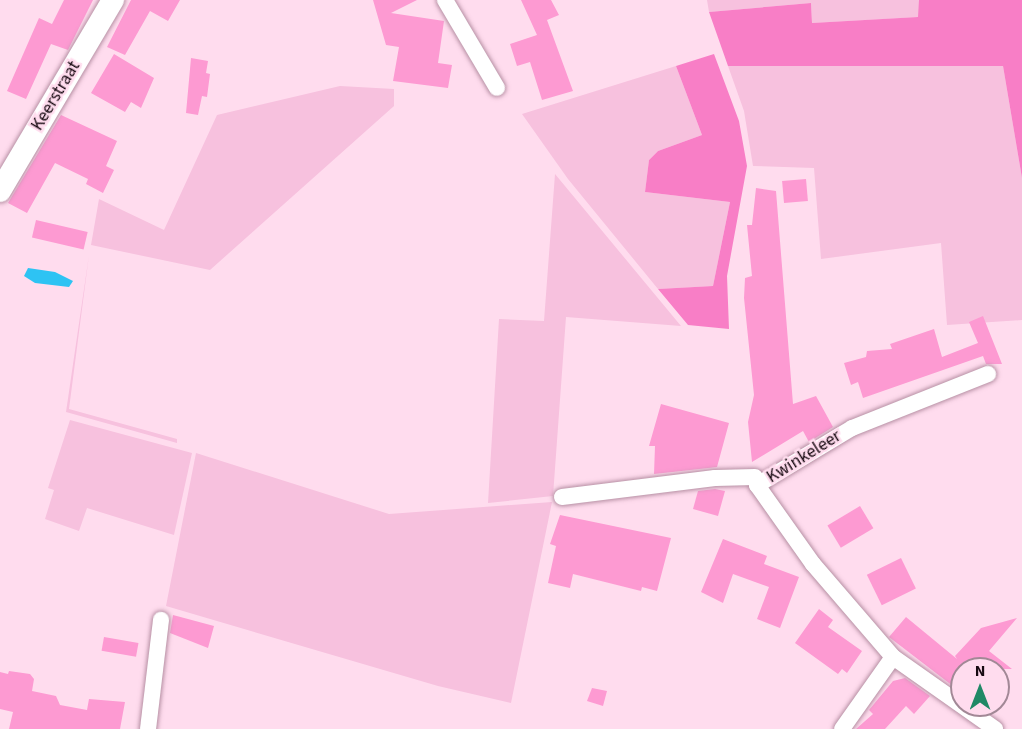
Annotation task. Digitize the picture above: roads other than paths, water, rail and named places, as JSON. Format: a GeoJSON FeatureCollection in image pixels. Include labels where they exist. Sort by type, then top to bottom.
{"type":"FeatureCollection","features":[{"type":"Feature","properties":{"kind":"main road","name":"Keerstraat"},"geometry":{"type":"LineString","coordinates":[[0,191],[113,0]]}},
{"type":"Feature","properties":{"kind":"street"},"geometry":{"type":"LineString","coordinates":[[445,0],[497,88]]}},
{"type":"Feature","properties":{"kind":"street","name":"Kwinkeleer"},"geometry":{"type":"LineString","coordinates":[[988,374],[852,428],[758,485],[813,564],[893,657],[995,729]]}},
{"type":"Feature","properties":{"kind":"street","name":"Kwinkeleer"},"geometry":{"type":"LineString","coordinates":[[562,497],[715,478],[755,477]]}},
{"type":"Feature","properties":{"kind":"street"},"geometry":{"type":"LineString","coordinates":[[148,729],[160,620]]}},
{"type":"Feature","properties":{"kind":"street"},"geometry":{"type":"LineString","coordinates":[[842,729],[893,657]]}},
{"type":"Feature","properties":{"kind":"water"},"geometry":{"type":"Polygon","coordinates":[[[28,268],[55,272],[73,281],[69,287],[35,283],[24,276],[28,268]]]}}]}
